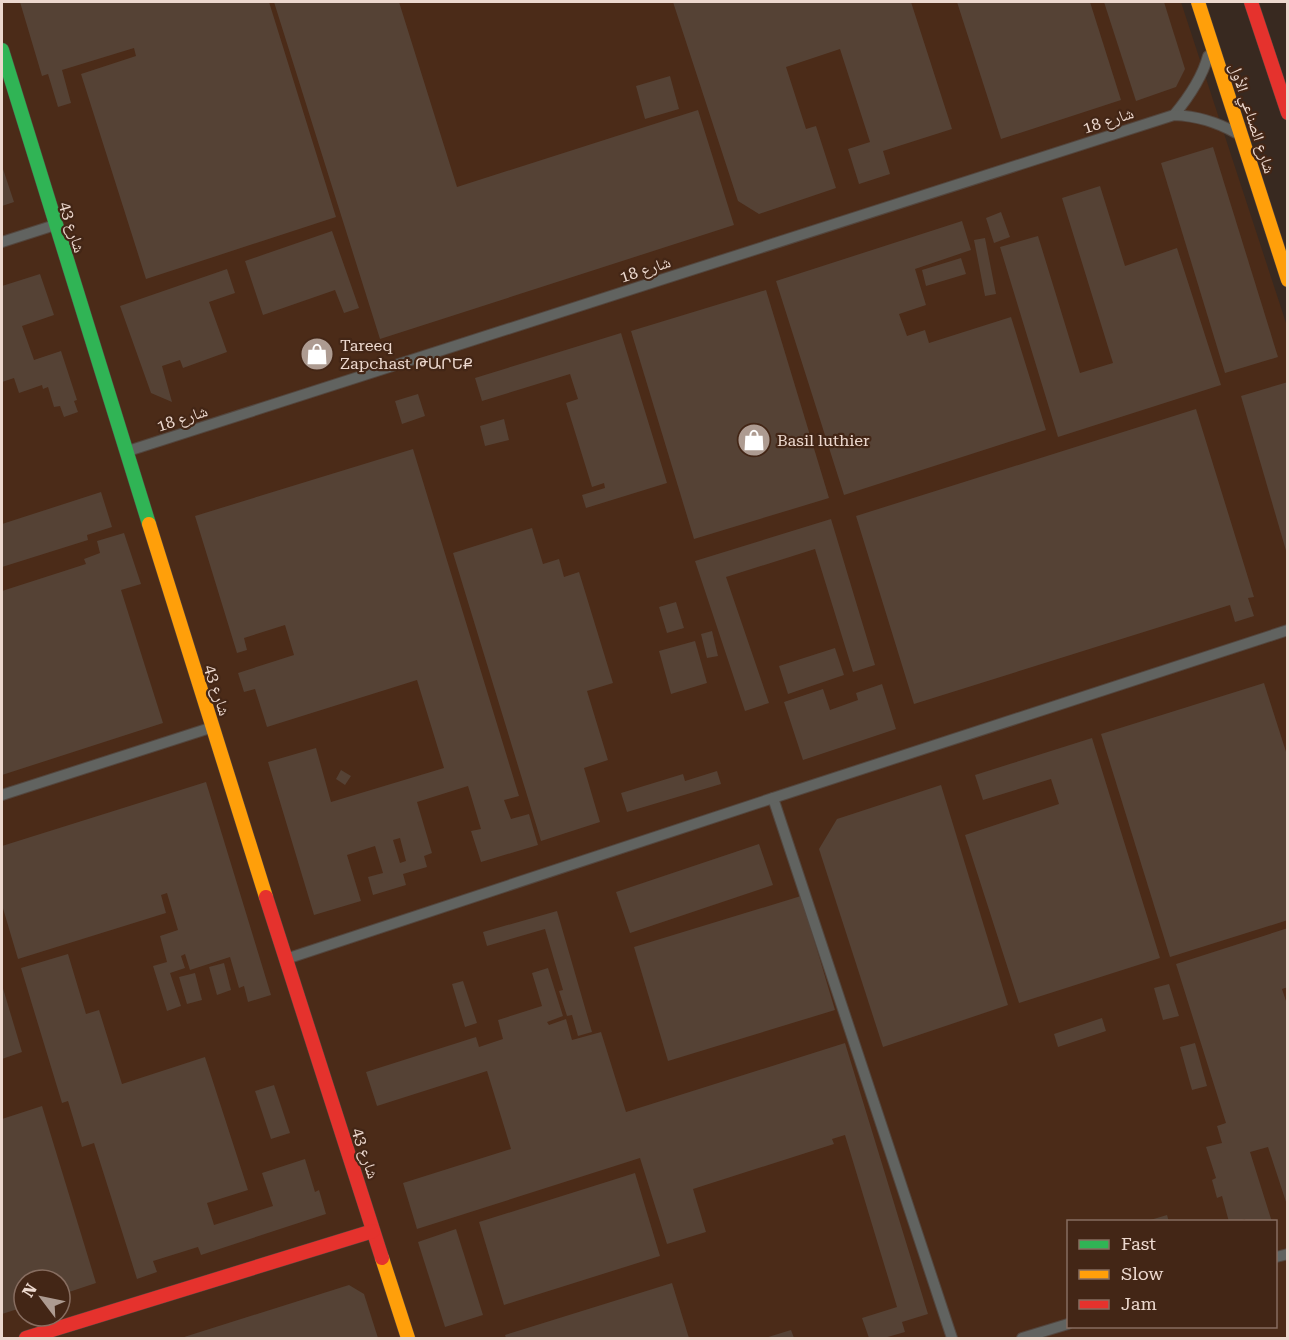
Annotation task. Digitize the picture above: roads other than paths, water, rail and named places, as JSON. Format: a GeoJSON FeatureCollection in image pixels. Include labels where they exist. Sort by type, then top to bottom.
{"type":"FeatureCollection","features":[{"type":"Feature","properties":{"kind":"street","name":"شارع الصناعي الأول"},"geometry":{"type":"LineString","coordinates":[[1198,2],[1287,280]]}},
{"type":"Feature","properties":{"kind":"street","name":"شارع الصناعي الأول"},"geometry":{"type":"LineString","coordinates":[[1251,2],[1283,86],[1287,113]]}},
{"type":"Feature","properties":{"kind":"street","name":"شارع 43"},"geometry":{"type":"LineString","coordinates":[[2,50],[125,452],[408,1338]]}},
{"type":"Feature","properties":{"kind":"street"},"geometry":{"type":"LineString","coordinates":[[26,1338],[373,1231]]}},
{"type":"Feature","properties":{"kind":"lane"},"geometry":{"type":"LineString","coordinates":[[1174,115],[1194,89],[1211,44]]}},
{"type":"Feature","properties":{"kind":"lane","name":"شارع 18"},"geometry":{"type":"LineString","coordinates":[[125,452],[1174,115],[1216,123],[1241,137]]}},
{"type":"Feature","properties":{"kind":"lane"},"geometry":{"type":"LineString","coordinates":[[2,242],[55,225]]}},
{"type":"Feature","properties":{"kind":"lane"},"geometry":{"type":"LineString","coordinates":[[286,959],[1287,630]]}},
{"type":"Feature","properties":{"kind":"lane"},"geometry":{"type":"LineString","coordinates":[[2,795],[212,728]]}},
{"type":"Feature","properties":{"kind":"lane"},"geometry":{"type":"LineString","coordinates":[[773,798],[952,1338]]}},
{"type":"Feature","properties":{"kind":"lane"},"geometry":{"type":"LineString","coordinates":[[1022,1338],[1067,1324]]}},
{"type":"Feature","properties":{"kind":"place","name":"Tareeq Zapchast ԹԱՐԵՔ"},"geometry":{"type":"Point","coordinates":[317,354]}},
{"type":"Feature","properties":{"kind":"place","name":"Basil luthier"},"geometry":{"type":"Point","coordinates":[754,440]}}]}
